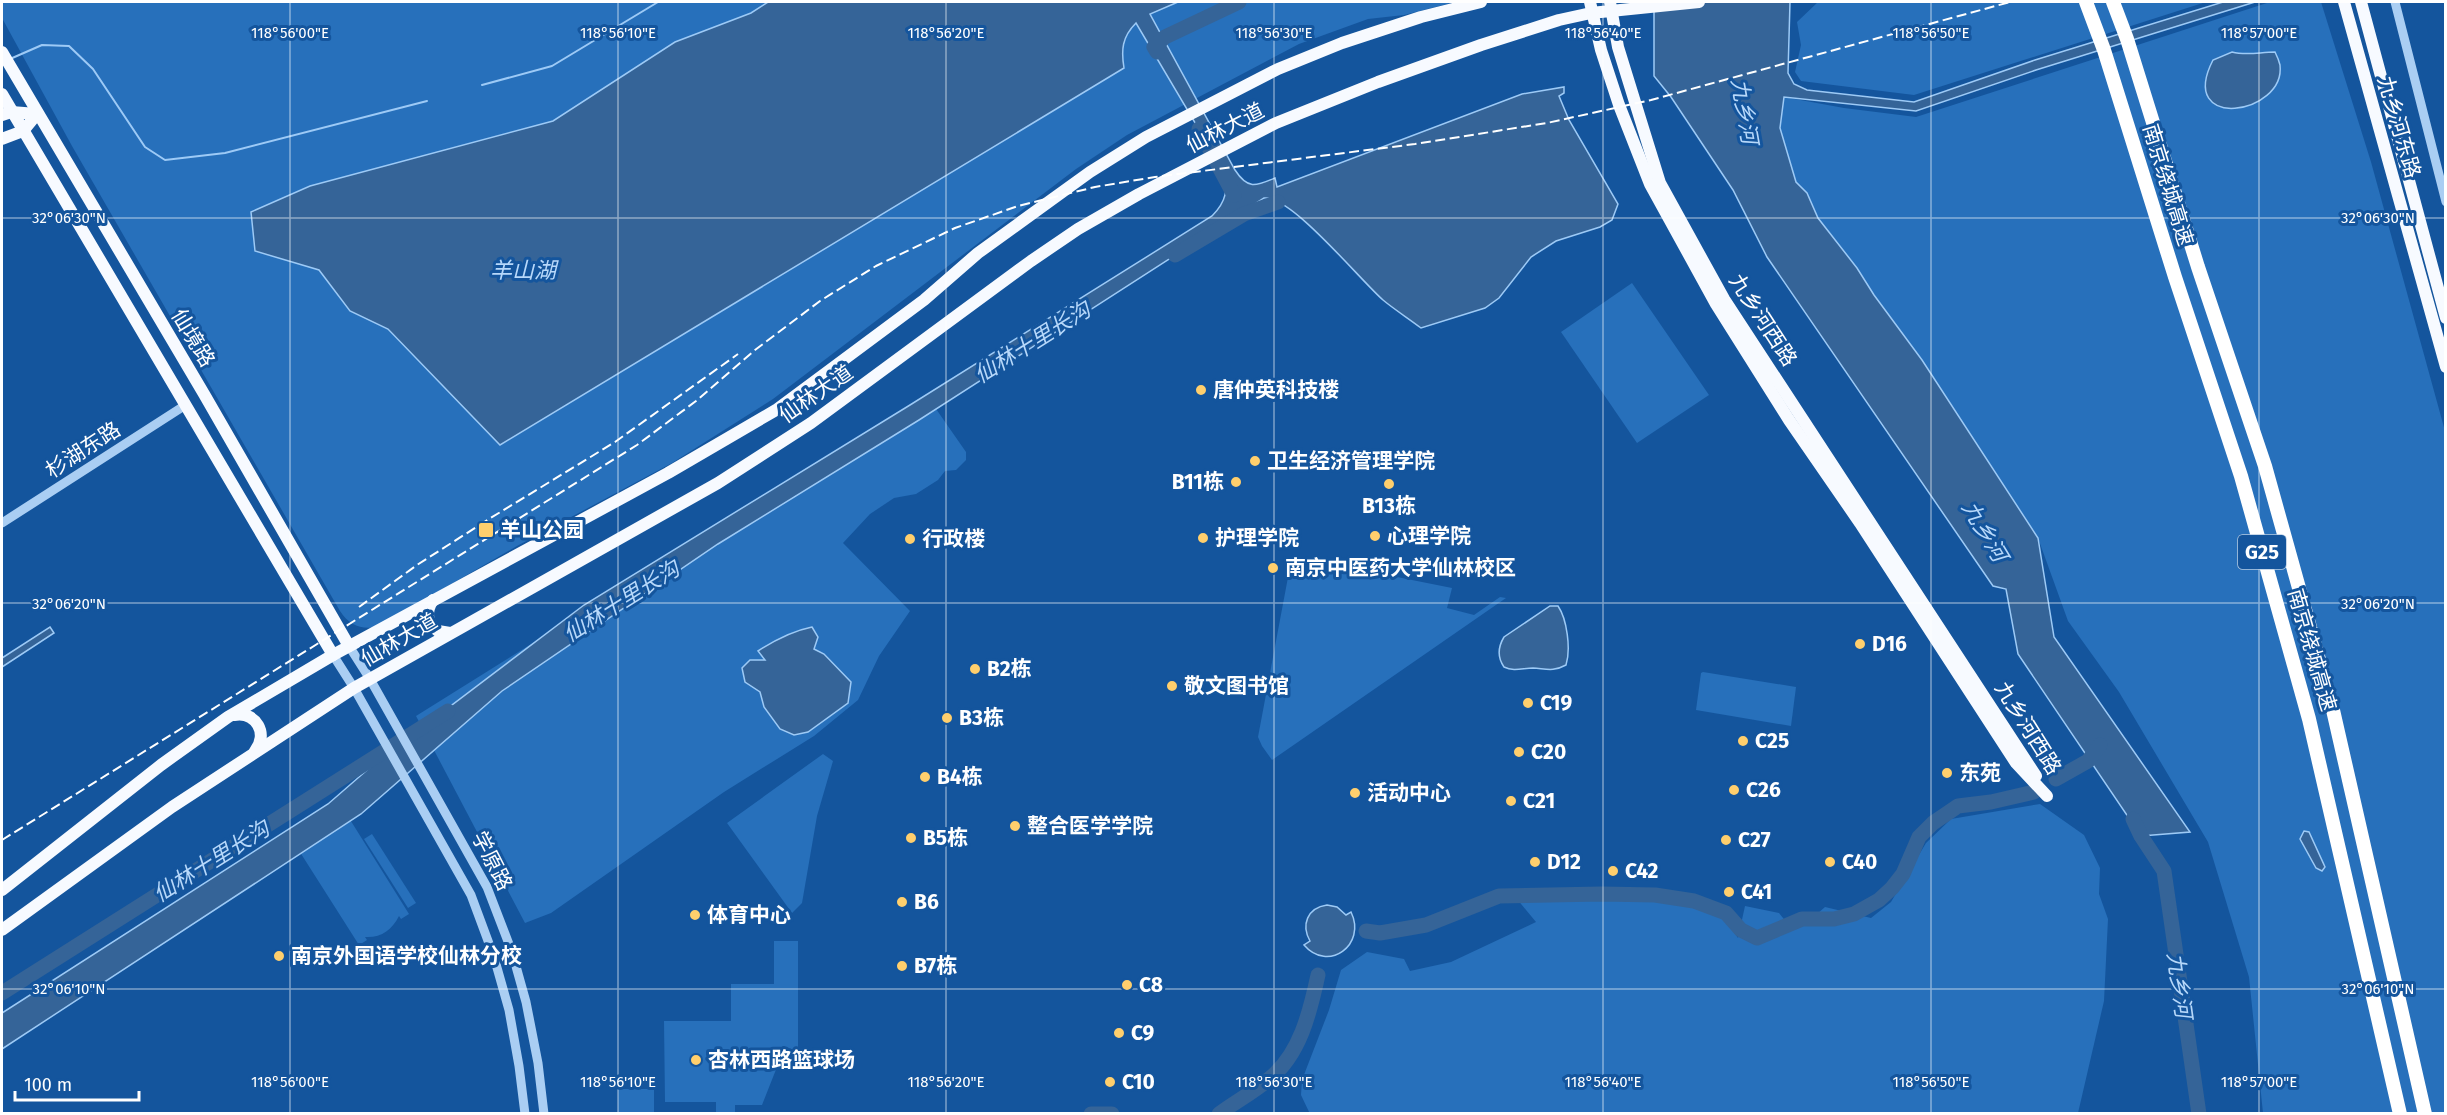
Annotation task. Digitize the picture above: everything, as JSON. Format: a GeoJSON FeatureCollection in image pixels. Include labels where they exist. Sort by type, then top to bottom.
{"type":"FeatureCollection","features":[{"type":"Feature","properties":{"kind":"highway","name":"南京绕城高速"},"geometry":{"type":"LineString","coordinates":[[2086,2],[2104,50],[2247,498],[2309,719],[2400,1113]]}},
{"type":"Feature","properties":{"kind":"highway","name":"南京绕城高速"},"geometry":{"type":"LineString","coordinates":[[2113,2],[2127,39],[2198,267],[2268,477],[2333,710],[2425,1113]]}},
{"type":"Feature","properties":{"kind":"main road","name":"仙林大道"},"geometry":{"type":"LineString","coordinates":[[2,890],[161,765],[228,717],[348,646],[668,473],[776,410],[924,300],[978,253],[1090,172],[1146,137],[1278,69],[1342,43],[1481,2]]}},
{"type":"Feature","properties":{"kind":"main road","name":"仙林大道"},"geometry":{"type":"LineString","coordinates":[[2,930],[171,807],[354,688],[718,483],[810,423],[1031,261],[1078,229],[1138,194],[1276,123],[1378,82],[1492,41],[1591,8],[1611,6],[1652,8],[1699,2]]}},
{"type":"Feature","properties":{"kind":"main road","name":"九乡河东路"},"geometry":{"type":"LineString","coordinates":[[2344,2],[2431,315],[2440,330],[2445,367]]}},
{"type":"Feature","properties":{"kind":"main road","name":"九乡河东路"},"geometry":{"type":"LineString","coordinates":[[2361,2],[2445,314]]}},
{"type":"Feature","properties":{"kind":"main road","name":"九乡河西路"},"geometry":{"type":"LineString","coordinates":[[1591,8],[1619,105],[1650,184],[1716,304],[1789,420],[1866,533],[2016,763],[2047,796],[2036,774],[1724,299],[1660,183],[1618,47],[1611,6]]}},
{"type":"Feature","properties":{"kind":"main road","name":"仙境路"},"geometry":{"type":"LineString","coordinates":[[2,52],[198,384],[348,646]]}},
{"type":"Feature","properties":{"kind":"main road","name":"仙境路"},"geometry":{"type":"LineString","coordinates":[[2,94],[6,113],[22,131],[333,655]]}},
{"type":"Feature","properties":{"kind":"main road"},"geometry":{"type":"LineString","coordinates":[[6,113],[37,114]]}},
{"type":"Feature","properties":{"kind":"main road"},"geometry":{"type":"LineString","coordinates":[[2,139],[22,131],[37,114]]}},
{"type":"Feature","properties":{"kind":"main road"},"geometry":{"type":"LineString","coordinates":[[433,600],[427,612],[431,626],[442,633],[452,632]]}},
{"type":"Feature","properties":{"kind":"main road"},"geometry":{"type":"LineString","coordinates":[[228,717],[242,714],[258,723],[262,736],[260,745],[254,752]]}},
{"type":"Feature","properties":{"kind":"street"},"geometry":{"type":"LineString","coordinates":[[2395,2],[2445,202]]}},
{"type":"Feature","properties":{"kind":"street"},"geometry":{"type":"LineString","coordinates":[[2431,315],[2445,314]]}},
{"type":"Feature","properties":{"kind":"street","name":"杉湖东路"},"geometry":{"type":"LineString","coordinates":[[2,524],[184,406]]}},
{"type":"Feature","properties":{"kind":"street","name":"学原路"},"geometry":{"type":"LineString","coordinates":[[348,646],[370,679],[487,887],[512,952],[528,1012],[544,1113]]}},
{"type":"Feature","properties":{"kind":"street","name":"学原路"},"geometry":{"type":"LineString","coordinates":[[333,655],[471,895],[494,957],[509,1010],[525,1113]]}},
{"type":"Feature","properties":{"kind":"shaded area","name":"羊山公园"},"geometry":{"type":"Polygon","coordinates":[[[2,2],[1455,2],[1404,15],[1368,19],[1299,44],[1127,135],[1076,169],[773,399],[672,463],[517,546],[377,627],[371,628],[351,623],[340,611],[72,146],[2,18],[2,2]]]}},
{"type":"Feature","properties":{"kind":"shaded area"},"geometry":{"type":"Polygon","coordinates":[[[1818,2],[2206,2],[1914,95],[1801,81],[1795,72],[1801,45],[1797,22],[1818,2]]]}},
{"type":"Feature","properties":{"kind":"shaded area"},"geometry":{"type":"Polygon","coordinates":[[[2270,2],[2321,2],[2371,162],[2445,431],[2445,1113],[2263,1113],[2249,977],[2208,842],[2119,692],[2068,621],[2038,538],[1922,360],[1857,268],[1818,218],[1807,193],[1796,182],[1780,128],[1784,97],[1844,108],[1916,117],[2270,2]]]}},
{"type":"Feature","properties":{"kind":"shaded area"},"geometry":{"type":"Polygon","coordinates":[[[1632,283],[1709,395],[1637,443],[1561,332],[1632,283]]]}},
{"type":"Feature","properties":{"kind":"shaded area"},"geometry":{"type":"Polygon","coordinates":[[[927,396],[966,452],[966,460],[956,470],[945,471],[938,480],[916,494],[894,498],[870,514],[843,543],[910,611],[879,656],[858,700],[814,736],[724,792],[551,913],[525,923],[416,716],[927,396]]]}},
{"type":"Feature","properties":{"kind":"shaded area"},"geometry":{"type":"Polygon","coordinates":[[[1292,556],[1452,588],[1447,608],[1474,615],[1500,597],[1506,598],[1272,760],[1258,737],[1292,556]]]}},
{"type":"Feature","properties":{"kind":"shaded area"},"geometry":{"type":"Polygon","coordinates":[[[1703,672],[1796,687],[1791,726],[1696,710],[1703,672]]]}},
{"type":"Feature","properties":{"kind":"shaded area"},"geometry":{"type":"Polygon","coordinates":[[[823,754],[833,761],[817,816],[802,903],[792,913],[727,823],[823,754]]]}},
{"type":"Feature","properties":{"kind":"shaded area"},"geometry":{"type":"Polygon","coordinates":[[[2040,804],[2084,835],[2100,868],[2099,894],[2108,919],[2104,1001],[2078,1113],[1310,1114],[1301,1095],[1302,1080],[1329,1010],[1341,970],[1367,952],[1404,959],[1410,971],[1451,962],[1536,922],[1517,899],[1663,901],[1709,909],[1724,917],[1738,938],[1745,906],[1779,913],[1787,923],[1817,914],[1825,907],[1871,918],[1891,902],[1926,843],[1951,819],[2040,804]]]}},
{"type":"Feature","properties":{"kind":"shaded area"},"geometry":{"type":"Polygon","coordinates":[[[349,818],[409,914],[401,919],[399,916],[389,929],[381,934],[365,937],[367,940],[359,945],[298,849],[349,818]]]}},
{"type":"Feature","properties":{"kind":"shaded area"},"geometry":{"type":"Polygon","coordinates":[[[372,834],[416,903],[408,908],[364,839],[372,834]]]}},
{"type":"Feature","properties":{"kind":"shaded area"},"geometry":{"type":"Polygon","coordinates":[[[774,941],[798,941],[798,1067],[777,1067],[762,1105],[735,1105],[735,1113],[716,1113],[716,1102],[665,1102],[664,1021],[731,1021],[731,984],[774,984],[774,941]]]}},
{"type":"Feature","properties":{"kind":"shaded area"},"geometry":{"type":"Polygon","coordinates":[[[618,1089],[654,1089],[654,1113],[618,1113],[618,1089]]]}},
{"type":"Feature","properties":{"kind":"water","name":"羊山湖"},"geometry":{"type":"Polygon","coordinates":[[[768,2],[1178,2],[1150,14],[1235,170],[1244,181],[1253,184],[1275,178],[1277,187],[1522,94],[1564,87],[1564,93],[1559,96],[1569,120],[1618,204],[1612,220],[1600,227],[1556,241],[1531,257],[1499,298],[1485,308],[1421,328],[1383,300],[1325,240],[1291,210],[1276,201],[1264,198],[919,420],[718,544],[502,691],[361,814],[2,1049],[2,1013],[328,804],[374,764],[584,605],[1212,216],[1223,200],[1226,183],[1223,170],[1136,23],[1128,33],[1124,44],[1124,68],[500,445],[388,329],[350,311],[319,270],[255,251],[251,212],[310,186],[553,121],[675,42],[751,13],[768,2]]]}},
{"type":"Feature","properties":{"kind":"water"},"geometry":{"type":"Polygon","coordinates":[[[1654,2],[1790,2],[1788,73],[1794,84],[1807,90],[1914,102],[2035,60],[2223,2],[2255,2],[2036,70],[1916,111],[1784,97],[1780,128],[1796,182],[1807,193],[1818,218],[1857,268],[1922,360],[2038,538],[2054,637],[2190,832],[2141,836],[2018,654],[2006,589],[1993,586],[1767,257],[1733,190],[1671,97],[1654,76],[1654,2]]]}},
{"type":"Feature","properties":{"kind":"water"},"geometry":{"type":"Polygon","coordinates":[[[2232,52],[2248,54],[2275,52],[2280,65],[2277,82],[2267,95],[2252,104],[2235,108],[2220,106],[2209,98],[2206,83],[2213,60],[2232,52]]]}},
{"type":"Feature","properties":{"kind":"water"},"geometry":{"type":"Polygon","coordinates":[[[1550,606],[1558,606],[1564,618],[1568,643],[1566,665],[1550,670],[1533,668],[1515,670],[1504,667],[1499,652],[1504,637],[1550,606]]]}},
{"type":"Feature","properties":{"kind":"water"},"geometry":{"type":"Polygon","coordinates":[[[50,627],[54,633],[2,667],[2,658],[50,627]]]}},
{"type":"Feature","properties":{"kind":"water"},"geometry":{"type":"Polygon","coordinates":[[[812,627],[818,637],[814,649],[824,654],[851,682],[848,703],[808,732],[794,735],[780,729],[764,707],[760,692],[745,682],[742,668],[750,660],[765,660],[758,651],[771,643],[791,633],[812,627]]]}},
{"type":"Feature","properties":{"kind":"water"},"geometry":{"type":"Polygon","coordinates":[[[2304,831],[2309,832],[2325,867],[2322,871],[2316,868],[2300,839],[2304,831]]]}},
{"type":"Feature","properties":{"kind":"water"},"geometry":{"type":"Polygon","coordinates":[[[1327,905],[1337,907],[1346,915],[1351,912],[1355,924],[1354,935],[1349,944],[1334,956],[1314,953],[1304,945],[1310,941],[1306,923],[1310,913],[1327,905]]]}},
{"type":"Feature","properties":{"kind":"waterway"},"geometry":{"type":"LineString","coordinates":[[482,85],[552,66],[658,2]]}},
{"type":"Feature","properties":{"kind":"waterway","name":"仙林十里长沟"},"geometry":{"type":"LineString","coordinates":[[1157,52],[1154,47],[1165,37],[1239,2]]}},
{"type":"Feature","properties":{"kind":"waterway"},"geometry":{"type":"LineString","coordinates":[[10,59],[42,45],[69,46],[93,69],[145,147],[165,160],[225,153],[427,101]]}},
{"type":"Feature","properties":{"kind":"waterway","name":"仙林十里长沟"},"geometry":{"type":"LineString","coordinates":[[1199,129],[1234,195]]}},
{"type":"Feature","properties":{"kind":"waterway","name":"仙林十里长沟"},"geometry":{"type":"LineString","coordinates":[[1175,255],[1244,214],[1278,202]]}},
{"type":"Feature","properties":{"kind":"waterway","name":"仙林十里长沟"},"geometry":{"type":"LineString","coordinates":[[2,993],[448,711]]}},
{"type":"Feature","properties":{"kind":"waterway"},"geometry":{"type":"LineString","coordinates":[[2056,779],[2088,761],[2100,745]]}},
{"type":"Feature","properties":{"kind":"waterway"},"geometry":{"type":"LineString","coordinates":[[1366,931],[1380,933],[1426,925],[1499,896],[1602,894],[1655,895],[1694,901],[1726,913],[1741,930],[1757,938],[1802,919],[1834,919],[1854,914],[1879,900],[1892,888],[1903,874],[1919,837],[1933,823],[1958,806],[1991,802],[2034,792]]}},
{"type":"Feature","properties":{"kind":"waterway","name":"九乡河"},"geometry":{"type":"LineString","coordinates":[[2133,819],[2141,836],[2164,871],[2199,1114]]}},
{"type":"Feature","properties":{"kind":"waterway"},"geometry":{"type":"LineString","coordinates":[[1219,1114],[1263,1084],[1289,1058],[1307,1018],[1318,975]]}},
{"type":"Feature","properties":{"kind":"waterway"},"geometry":{"type":"LineString","coordinates":[[1091,1114],[1112,1114]]}},
{"type":"Feature","properties":{"kind":"railway"},"geometry":{"type":"LineString","coordinates":[[2,840],[637,445],[696,401],[755,350],[820,301],[876,266],[955,228],[1018,206],[1095,187],[1155,177],[1415,144],[1547,123],[1651,100],[2010,2]]}},
{"type":"Feature","properties":{"kind":"railway"},"geometry":{"type":"LineString","coordinates":[[359,607],[417,565],[615,442],[738,354]]}},
{"type":"Feature","properties":{"kind":"place","name":"唐仲英科技楼"},"geometry":{"type":"Point","coordinates":[1201,390]}},
{"type":"Feature","properties":{"kind":"place","name":"卫生经济管理学院"},"geometry":{"type":"Point","coordinates":[1255,461]}},
{"type":"Feature","properties":{"kind":"place","name":"B11栋"},"geometry":{"type":"Point","coordinates":[1236,482]}},
{"type":"Feature","properties":{"kind":"place","name":"B13栋"},"geometry":{"type":"Point","coordinates":[1389,484]}},
{"type":"Feature","properties":{"kind":"place","name":"羊山公园"},"geometry":{"type":"Point","coordinates":[486,530]}},
{"type":"Feature","properties":{"kind":"place","name":"心理学院"},"geometry":{"type":"Point","coordinates":[1375,536]}},
{"type":"Feature","properties":{"kind":"place","name":"护理学院"},"geometry":{"type":"Point","coordinates":[1203,538]}},
{"type":"Feature","properties":{"kind":"place","name":"行政楼"},"geometry":{"type":"Point","coordinates":[910,539]}},
{"type":"Feature","properties":{"kind":"place","name":"南京中医药大学仙林校区"},"geometry":{"type":"Point","coordinates":[1273,568]}},
{"type":"Feature","properties":{"kind":"place","name":"D16"},"geometry":{"type":"Point","coordinates":[1860,644]}},
{"type":"Feature","properties":{"kind":"place","name":"B2栋"},"geometry":{"type":"Point","coordinates":[975,669]}},
{"type":"Feature","properties":{"kind":"place","name":"敬文图书馆"},"geometry":{"type":"Point","coordinates":[1172,686]}},
{"type":"Feature","properties":{"kind":"place","name":"C19"},"geometry":{"type":"Point","coordinates":[1528,703]}},
{"type":"Feature","properties":{"kind":"place","name":"B3栋"},"geometry":{"type":"Point","coordinates":[947,718]}},
{"type":"Feature","properties":{"kind":"place","name":"C25"},"geometry":{"type":"Point","coordinates":[1743,741]}},
{"type":"Feature","properties":{"kind":"place","name":"C20"},"geometry":{"type":"Point","coordinates":[1519,752]}},
{"type":"Feature","properties":{"kind":"place","name":"东苑"},"geometry":{"type":"Point","coordinates":[1947,773]}},
{"type":"Feature","properties":{"kind":"place","name":"B4栋"},"geometry":{"type":"Point","coordinates":[925,777]}},
{"type":"Feature","properties":{"kind":"place","name":"C26"},"geometry":{"type":"Point","coordinates":[1734,790]}},
{"type":"Feature","properties":{"kind":"place","name":"活动中心"},"geometry":{"type":"Point","coordinates":[1355,793]}},
{"type":"Feature","properties":{"kind":"place","name":"C21"},"geometry":{"type":"Point","coordinates":[1511,801]}},
{"type":"Feature","properties":{"kind":"place","name":"整合医学学院"},"geometry":{"type":"Point","coordinates":[1015,826]}},
{"type":"Feature","properties":{"kind":"place","name":"B5栋"},"geometry":{"type":"Point","coordinates":[911,838]}},
{"type":"Feature","properties":{"kind":"place","name":"C27"},"geometry":{"type":"Point","coordinates":[1726,840]}},
{"type":"Feature","properties":{"kind":"place","name":"D12"},"geometry":{"type":"Point","coordinates":[1535,862]}},
{"type":"Feature","properties":{"kind":"place","name":"C40"},"geometry":{"type":"Point","coordinates":[1830,862]}},
{"type":"Feature","properties":{"kind":"place","name":"C42"},"geometry":{"type":"Point","coordinates":[1613,871]}},
{"type":"Feature","properties":{"kind":"place","name":"C41"},"geometry":{"type":"Point","coordinates":[1729,892]}},
{"type":"Feature","properties":{"kind":"place","name":"B6"},"geometry":{"type":"Point","coordinates":[902,902]}},
{"type":"Feature","properties":{"kind":"place","name":"体育中心"},"geometry":{"type":"Point","coordinates":[695,915]}},
{"type":"Feature","properties":{"kind":"place","name":"南京外国语学校仙林分校"},"geometry":{"type":"Point","coordinates":[279,956]}},
{"type":"Feature","properties":{"kind":"place","name":"B7栋"},"geometry":{"type":"Point","coordinates":[902,966]}},
{"type":"Feature","properties":{"kind":"place","name":"C8"},"geometry":{"type":"Point","coordinates":[1127,985]}},
{"type":"Feature","properties":{"kind":"place","name":"C9"},"geometry":{"type":"Point","coordinates":[1119,1033]}},
{"type":"Feature","properties":{"kind":"place","name":"杏林西路篮球场"},"geometry":{"type":"Point","coordinates":[696,1060]}},
{"type":"Feature","properties":{"kind":"place","name":"C10"},"geometry":{"type":"Point","coordinates":[1110,1082]}}]}
